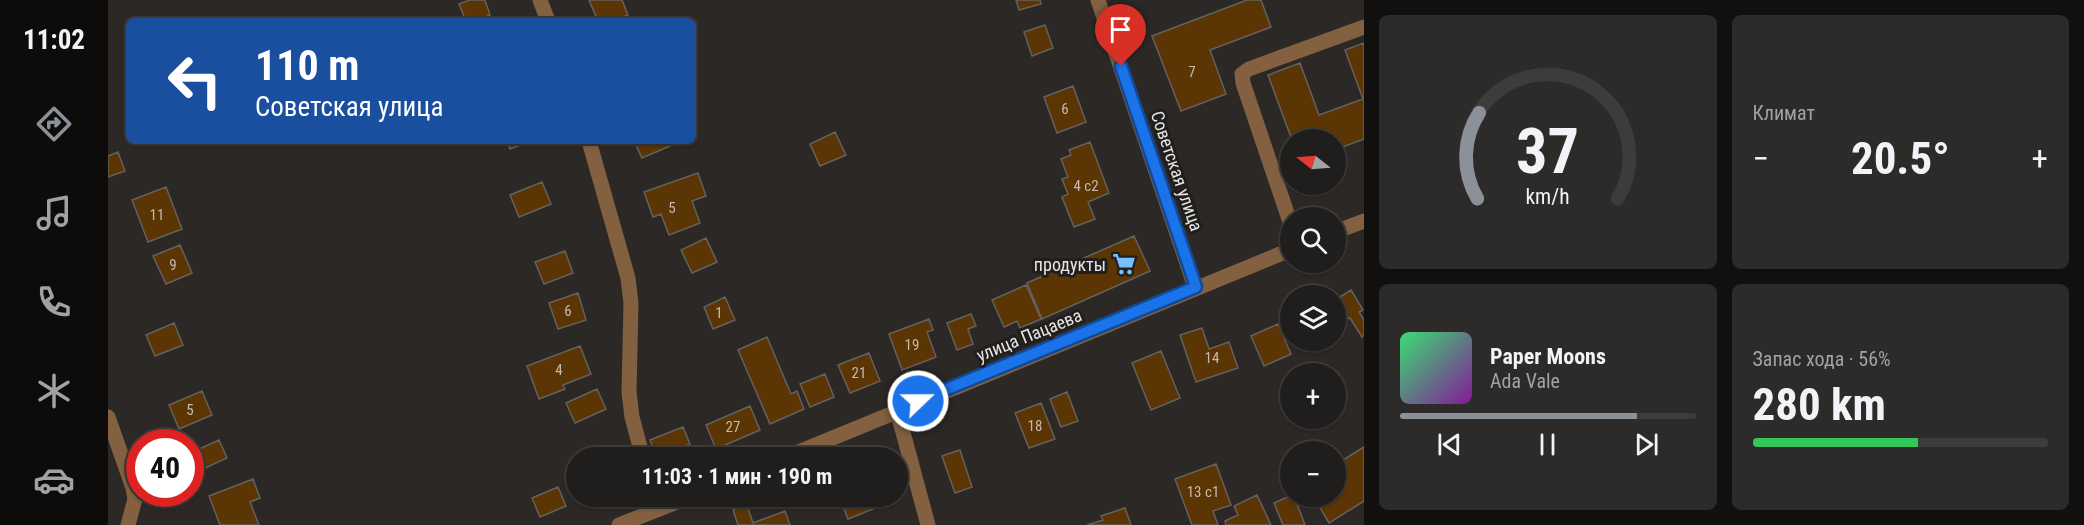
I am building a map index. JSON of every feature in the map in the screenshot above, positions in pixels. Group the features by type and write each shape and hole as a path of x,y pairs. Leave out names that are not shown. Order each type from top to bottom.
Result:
{"street":[{"path":"540,0 547,18"},
{"name":"Советская улица","path":"1098,0 1196,287"},
{"path":"1285,207 1243,83 1242,74 1249,69 1364,27"},
{"path":"590,144 628,278 631,303 629,392 632,417 640,447"},
{"path":"1346,228 1364,221"},
{"name":"улица Пацаева","path":"810,447 1280,254"},
{"path":"897,410 928,525"},
{"path":"108,417 133,488 135,499 128,525"},
{"path":"619,525 651,507"}],"building":[{"path":"470,0 485,0 490,15 482,18 465,18 459,4"},
{"path":"589,0 622,0 628,15 621,18 597,18"},
{"path":"1016,0 1040,0 1041,4 1019,10"},
{"path":"1247,0 1261,0 1271,27 1210,50 1226,94 1181,111 1152,36"},
{"path":"1045,25 1053,48 1032,56 1024,32"},
{"path":"1364,43 1364,139 1346,146 1346,129 1288,129 1268,75 1300,63 1319,115 1363,99 1345,50"},
{"path":"1073,86 1086,122 1057,133 1044,97"},
{"path":"835,132 846,155 820,166 810,144"},
{"path":"1090,142 1109,193 1088,202 1095,219 1074,227 1062,197 1068,194 1062,179 1068,177 1061,159 1071,155 1069,150"},
{"path":"508,144 523,144 510,149"},
{"path":"635,144 669,144 670,146 642,158"},
{"path":"118,152 125,171 108,177 108,156"},
{"path":"698,173 706,196 692,201 700,223 669,235 661,214 653,217 644,192"},
{"path":"542,182 551,204 519,217 510,195"},
{"path":"166,187 182,229 148,242 132,200"},
{"path":"1134,236 1150,271 1042,319 1027,283"},
{"path":"706,238 717,262 692,273 681,250"},
{"path":"180,245 192,273 166,284 153,256"},
{"path":"565,251 573,273 544,284 535,262"},
{"path":"1026,285 1041,319 1020,328 1017,321 1004,327 992,300"},
{"path":"1351,290 1363,310 1359,312 1364,320 1362,337 1350,318 1346,317 1346,293"},
{"path":"578,293 586,320 558,329 549,303"},
{"path":"725,297 735,320 713,329 704,307"},
{"path":"971,314 976,326 968,329 973,344 957,350 947,323"},
{"path":"929,319 933,330 927,332 936,357 902,370 889,334"},
{"path":"174,323 183,345 155,356 146,335"},
{"path":"1278,324 1280,351 1290,351 1291,354 1264,366 1251,336"},
{"path":"1202,328 1209,349 1229,342 1238,368 1196,382 1180,335"},
{"path":"767,337 791,394 797,391 804,409 770,424 738,350"},
{"path":"580,346 591,374 563,385 565,389 539,399 527,366"},
{"path":"1161,351 1180,398 1151,410 1132,363"},
{"path":"869,353 880,381 850,393 838,365"},
{"path":"825,374 834,397 810,407 800,384"},
{"path":"597,389 606,409 575,423 566,403"},
{"path":"202,391 212,415 179,429 169,405"},
{"path":"1067,392 1078,421 1061,427 1050,399"},
{"path":"1041,403 1055,439 1029,448 1015,413"},
{"path":"750,406 760,430 721,447 715,447 706,425"},
{"path":"683,427 690,444 684,447 653,447 650,440"},
{"path":"219,440 227,458 204,469 204,447"},
{"path":"1364,447 1364,501 1329,523 1320,507 1346,507 1346,458"},
{"path":"960,450 972,487 955,493 942,456"},
{"path":"1216,464 1231,505 1213,511 1218,525 1192,525 1175,479"},
{"path":"253,479 260,498 250,502 259,525 220,525 209,496"},
{"path":"558,487 566,506 540,517 532,498"},
{"path":"1257,495 1271,525 1226,525 1225,521 1238,515 1234,506"},
{"path":"1280,500 1280,507 1298,507 1305,525 1283,525 1274,503"},
{"path":"748,507 753,523 785,511 790,525 738,525 733,510"},
{"path":"843,507 878,507 848,519"},
{"path":"1125,508 1131,525 1087,525 1103,520 1101,516"}],"place":[{"name":"продукты","path":"1124,264"}],"route":[{"path":"918,401 1196,287 1121,66"}]}
